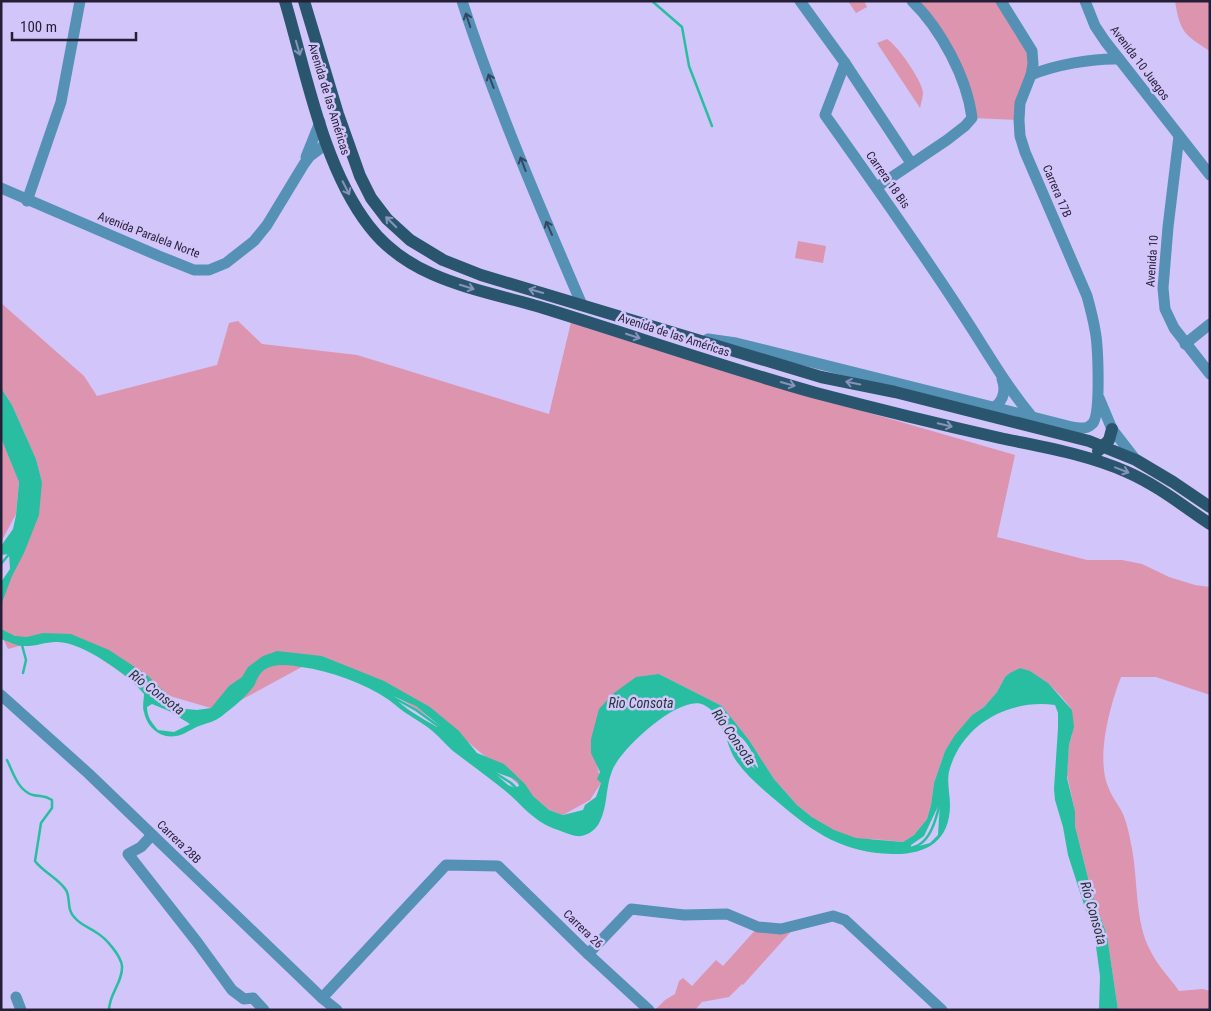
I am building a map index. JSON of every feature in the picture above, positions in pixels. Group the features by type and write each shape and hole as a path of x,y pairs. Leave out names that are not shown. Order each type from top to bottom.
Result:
{"main road":[{"name":"Avenida de las Américas","path":"285,1 326,144 344,185 370,228 395,252 434,276 815,392 1099,461 1130,473 1166,494 1210,524"},
{"name":"Avenida de las Américas","path":"304,1 338,114 360,176 371,198 387,219 410,240 443,260 481,275 821,377 895,392 1089,441 1136,460 1210,507"},
{"path":"553,311 578,313 582,310 582,305"},
{"path":"877,408 879,400 886,398 946,411 980,414"},
{"path":"1041,447 1054,446 1096,452 1109,440 1112,429"}],"street":[{"path":"27,201 61,102 80,1"},
{"path":"462,1 474,39 539,206 582,305"},
{"path":"800,1 845,63 911,163"},
{"path":"876,187 947,140 972,118 960,73 927,17 912,1"},
{"path":"1001,1 1032,51 1052,68"},
{"name":"Avenida 10 Juegos","path":"1085,1 1095,26 1105,41 1210,174"},
{"path":"1093,61 1102,51 1105,41"},
{"name":"Carrera 17B","path":"1032,51 1033,64 1031,75 1020,103 1020,136 1025,152 1087,296 1096,332 1098,397 1095,419 1092,424 1084,429 1032,418"},
{"path":"1031,75 1052,68 1119,59"},
{"name":"Carrera 18 Bis","path":"845,63 825,115 963,315 999,373 1032,418 1045,430"},
{"name":"Avenida Paralela Norte","path":"304,164 320,122"},
{"name":"Avenida 10","path":"1180,136 1167,236 1163,288 1165,310 1185,344 1206,362 1210,374"},
{"name":"Avenida Paralela Norte","path":"1,188 27,201 176,263 194,270 209,270 226,263 254,241 267,225 304,164 310,156 326,144"},
{"path":"1185,344 1210,324"},
{"name":"Carrera 18 Bis","path":"680,334 736,343 1032,418"},
{"name":"Carrera 18 Bis","path":"994,408 1001,403 1004,393 1003,382 999,373"},
{"name":"Carrera 17B","path":"1098,397 1112,429 1136,460"},
{"path":"980,414 994,408"},
{"name":"Carrera 28B","path":"1,695 89,774 322,998 337,1010"},
{"path":"152,835 141,847 128,854 232,990 244,999 253,998 264,1010"},
{"name":"Carrera 26","path":"322,998 446,865 498,866 588,954 649,1010"},
{"path":"588,954 631,909 684,915 727,914 758,927 780,929 834,916 845,920 942,1010"},
{"path":"16,997 21,1010"}],"shaded area":[{"path":"848,1 864,1 867,7 856,13"},
{"path":"912,1 1001,1 1032,51 1019,120 972,118 960,73"},
{"path":"1175,1 1210,1 1210,51 1194,41 1185,32 1179,20"},
{"path":"887,39 902,55 918,79 923,92 920,108 877,43"},
{"path":"798,241 826,246 823,263 795,258"},
{"path":"1,303 84,376 97,396 217,365 229,323 238,321 262,344 357,355 549,414 572,318 825,400 1015,455 997,537 1087,560 1122,560 1142,564 1169,577 1195,585 1210,587 1210,695 1156,677 1121,677 1109,717 1103,763 1109,789 1122,812 1128,830 1134,861 1139,914 1145,939 1156,961 1179,991 1203,989 1210,991 1210,1010 1118,1010 1107,935 1092,894 1075,826 1075,811 1067,775 1069,745 1072,735 1072,710 1043,680 1020,668 1005,677 997,692 984,707 972,715 945,751 934,783 927,819 914,835 903,842 873,839 849,840 812,817 797,805 774,779 749,740 722,706 659,674 591,739 601,783 590,800 563,815 549,810 468,742 355,670 322,656 221,711 146,689 64,634 8,649 1,634 1,595 42,482 36,459 12,405 1,388"},
{"path":"1,438 19,481 16,514 1,542"},
{"path":"796,926 743,985 729,997 702,1002 695,1010 655,1010 665,1000 675,994 679,981 683,978 692,986 716,960 723,966 758,927"}],"water":[{"path":"1,388 12,405 36,459 42,482 39,515 1,605 1,582 10,569 9,554 1,555 1,546 13,529 19,482 1,438"},
{"name":"Rio Consota","path":"1,629 15,636 27,637 43,633 71,634 109,650 147,675 176,703 186,709 197,710 211,708 229,686 242,677 248,667 263,656 277,651 322,656 384,681 430,707 459,731 477,753 504,764 525,784 533,796 549,810 563,815 583,810 585,805 596,797 601,783 597,779 600,772 591,753 591,739 599,709 614,693 636,677 659,674 722,706 749,740 774,779 797,805 812,817 834,830 856,838 903,842 914,835 927,819 934,783 945,751 955,735 972,715 984,707 997,692 1005,677 1020,668 1030,671 1048,683 1072,710 1074,727 1069,745 1067,778 1075,811 1075,826 1092,894 1107,935 1118,1010 1099,1010 1100,976 1095,939 1068,855 1063,827 1055,800 1058,713 1055,705 1038,704 1006,710 991,717 966,738 950,768 948,782 950,805 946,828 933,844 915,852 892,854 859,850 817,832 792,814 744,771 735,759 720,722 715,715 704,705 694,703 681,707 652,725 617,761 612,771 603,812 598,825 588,834 576,836 541,822 503,789 453,751 428,727 369,688 347,679 312,669 287,665 273,666 264,670 247,694 219,718 176,736 165,736 155,731 148,722 143,710 144,694 137,686 117,669 92,653 68,643 54,642 23,646 1,639","holes":["393,696 416,706 440,726 437,727","152,704 169,711 190,724 174,732 158,730 149,717 147,707","731,732 748,745 758,766 757,770 744,758","492,771 518,782 519,786 515,788 508,785","940,802 938,835 930,843 911,848 911,845 924,836"]}],"waterway":[{"path":"652,1 682,27 689,66 712,126"},
{"name":"Río Consota","path":"1,564 10,553"},
{"path":"22,645 26,660 23,673"},
{"name":"Río Consota","path":"389,695 416,710 441,728"},
{"name":"Río Consota","path":"730,730 758,771"},
{"path":"7,760 23,790 52,800 52,808 41,823 35,861 66,890 72,915 80,923 101,935 116,952 121,962 122,972 111,999 109,1010"},
{"name":"Río Consota","path":"489,769 517,789"},
{"name":"Río Consota","path":"908,848 922,842 932,829 941,798"}]}
